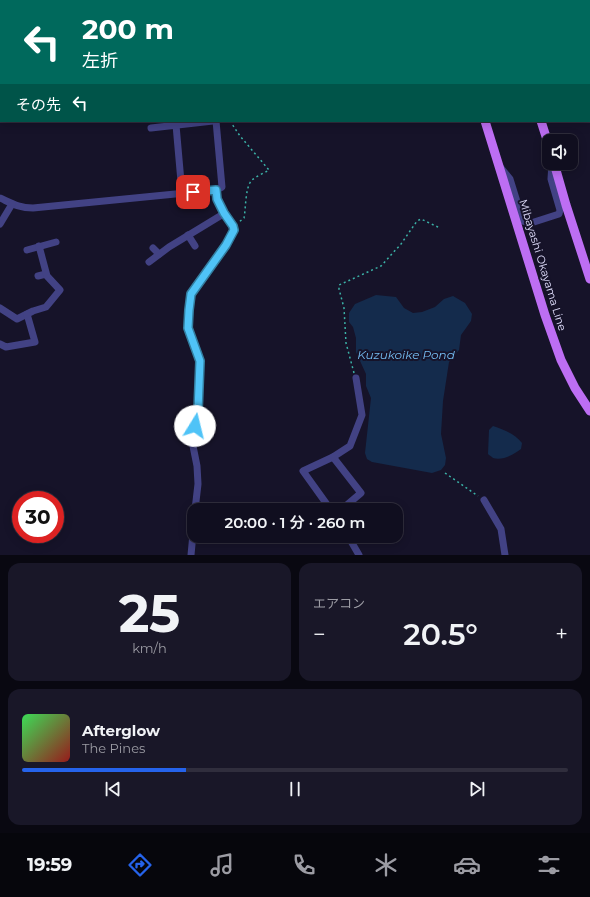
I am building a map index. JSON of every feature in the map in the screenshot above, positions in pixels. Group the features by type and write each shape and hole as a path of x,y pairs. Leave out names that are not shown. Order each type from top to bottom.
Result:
{"main road":[{"name":"Mibayashi Okayama Line","path":"485,122 545,316 561,360 575,388 590,410"},
{"path":"541,122 545,134"},
{"path":"555,170 590,279"}],"street":[{"path":"151,128 204,122"},
{"path":"0,198 23,208 33,208 216,190 222,186 214,122"},
{"path":"176,125 182,193"},
{"path":"500,167 510,179 523,220 531,223 559,214 560,210 551,179 552,170"},
{"path":"196,503 198,466 192,441 198,411 200,361 188,328 191,294 226,245 234,230 217,199 216,190"},
{"path":"0,224 12,204"},
{"path":"149,262 158,254 224,213"},
{"path":"188,235 195,246"},
{"path":"27,250 56,242"},
{"path":"0,308 16,319 46,307 60,290 46,274 39,246"},
{"path":"154,248 158,254"},
{"path":"38,276 46,274"},
{"path":"0,344 6,348 35,342 27,314"},
{"path":"326,503 303,471 333,457 350,446 362,415 356,378"},
{"path":"333,457 361,493 349,503"},
{"path":"484,500 501,529 505,555"},
{"path":"191,555 192,543"},
{"path":"352,543 359,555"}],"path":[{"path":"231,122 240,136 269,170 252,181 247,192 244,218 233,226"},
{"path":"356,378 346,343 344,308 338,289 339,285 381,266 417,221 421,219 440,228"},
{"path":"445,473 484,500"}],"water":[{"name":"Kuzukoike Pond","path":"376,295 396,297 404,308 413,313 422,312 435,307 444,299 453,296 465,303 472,314 471,321 461,335 459,350 449,362 443,401 441,434 446,458 445,465 441,470 432,473 372,462 367,459 365,453 371,398 366,386 366,374 356,352 356,338 353,327 349,322 349,313 355,304"},
{"path":"493,426 509,432 516,437 522,443 521,449 512,455 501,459 493,458 488,454 489,430"}],"route":[{"path":"193,192 216,190 217,199 234,230 226,245 191,294 188,328 200,361 198,411 195,426"}]}
